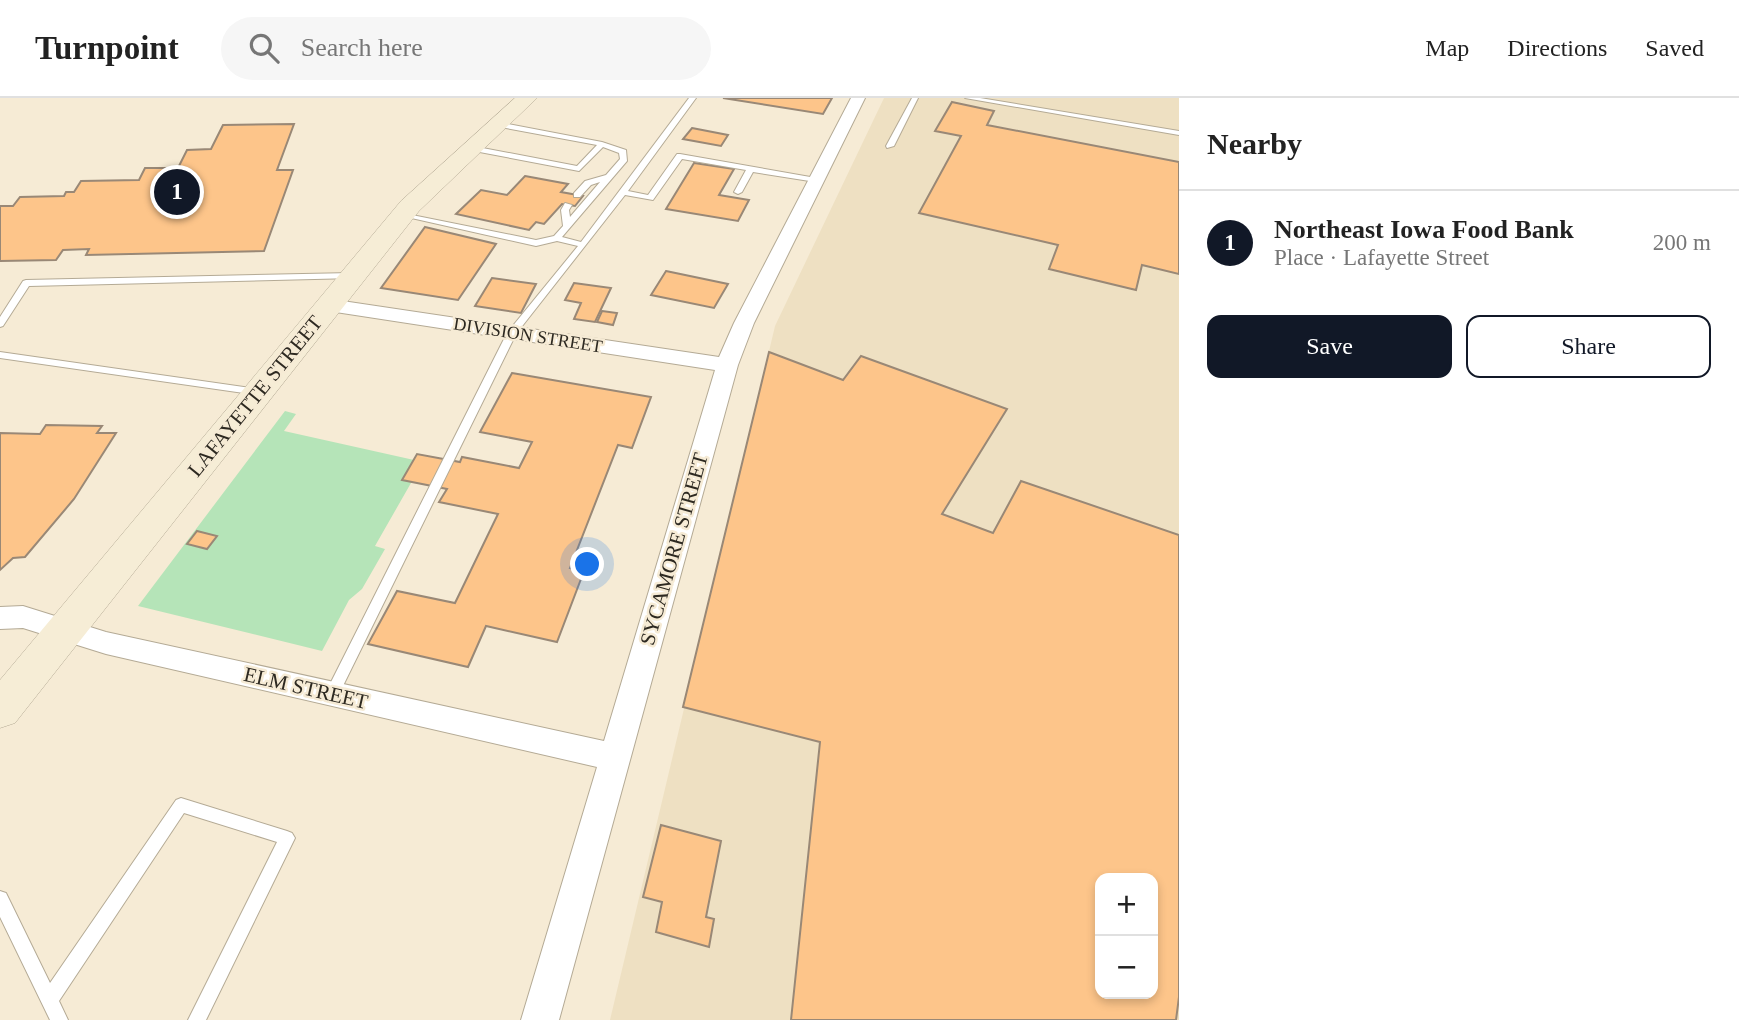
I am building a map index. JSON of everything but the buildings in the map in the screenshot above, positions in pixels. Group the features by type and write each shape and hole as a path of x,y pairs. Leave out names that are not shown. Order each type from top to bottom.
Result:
{"street":[{"name":"LAFAYETTE STREET","path":"0,710 402,215 527,98"},
{"name":"SYCAMORE STREET","path":"540,1020 727,365 744,323 858,98"},
{"name":"DIVISION STREET","path":"329,305 727,365"},
{"name":"ELM STREET","path":"0,618 23,617 106,643 614,758"}],"lane":[{"path":"332,694 512,333 583,246 693,98"},
{"path":"890,146 915,98"},
{"path":"968,98 1179,133"},
{"path":"498,124 602,144 623,152 624,159 557,238"},
{"path":"472,148 579,169 602,144"},
{"path":"623,192 650,198 680,156 817,180"},
{"path":"738,192 751,169"},
{"path":"577,195 588,183 609,177"},
{"path":"566,228 565,209 568,205"},
{"path":"402,215 536,243 557,238 583,246"},
{"path":"0,324 26,283 353,276"},
{"path":"0,355 258,392"},
{"path":"49,1000 181,805 287,838 197,1020"},
{"path":"0,899 59,1020"}],"shaded area":[{"path":"884,98 1179,98 1179,1020 610,1020 775,326"}],"green space":[{"path":"285,411 296,414 284,431 423,462 375,546 385,549 362,589 349,600 322,651 138,606"}],"place":[{"name":"Northeast Iowa Food Bank","path":"177,192"}]}
